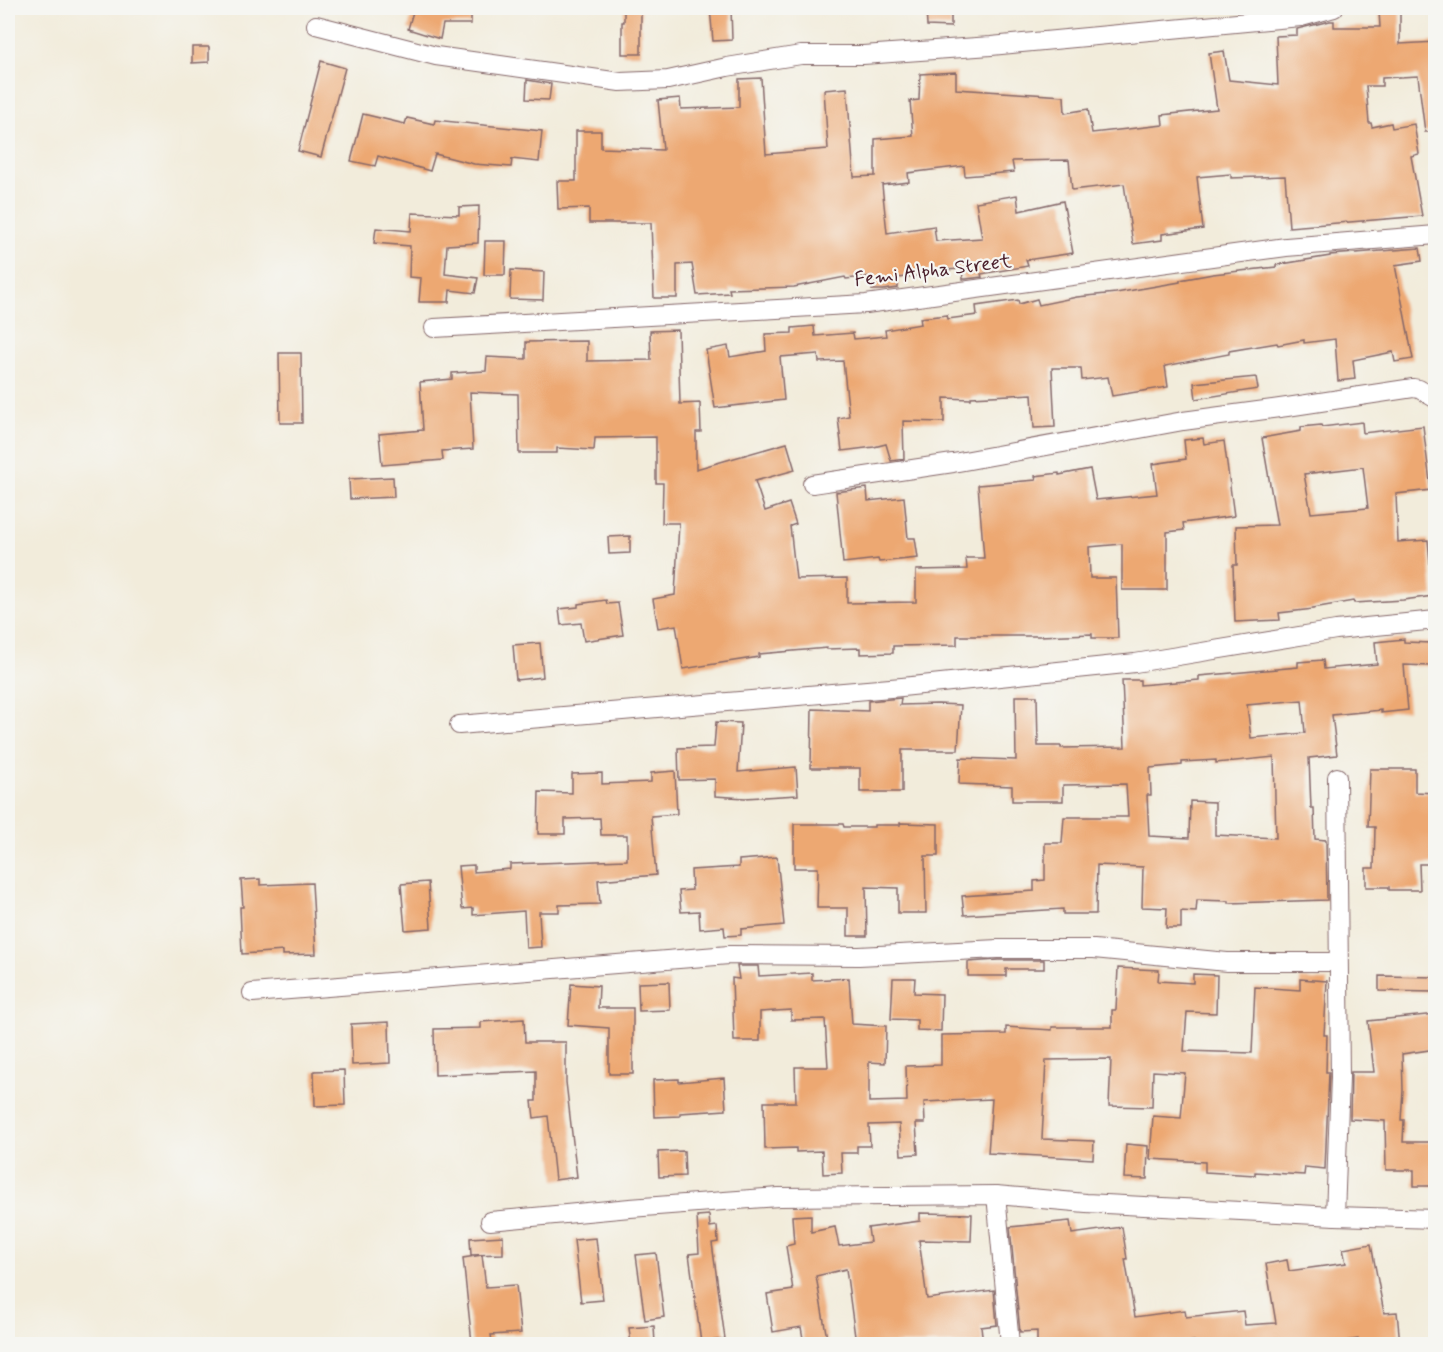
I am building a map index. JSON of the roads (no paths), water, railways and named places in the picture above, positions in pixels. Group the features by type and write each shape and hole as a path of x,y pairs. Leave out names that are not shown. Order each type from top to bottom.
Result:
{"street":[{"path":"316,25 436,56 620,82 668,80 727,67 801,55 863,55 991,46 1301,17 1334,8"},
{"name":"Femi Alpha Street","path":"434,328 866,304 1286,248 1436,235"},
{"path":"812,484 953,463 1183,421 1413,388 1419,388 1436,399"},
{"path":"459,725 902,687 1111,665 1336,630 1436,620"},
{"path":"1335,1216 1340,1077 1337,777"},
{"path":"252,993 729,955 859,956 998,950 1094,950 1227,963 1338,962"},
{"path":"996,1195 1010,1344"},
{"path":"490,1221 779,1197 996,1195 1086,1203 1436,1219"}]}
